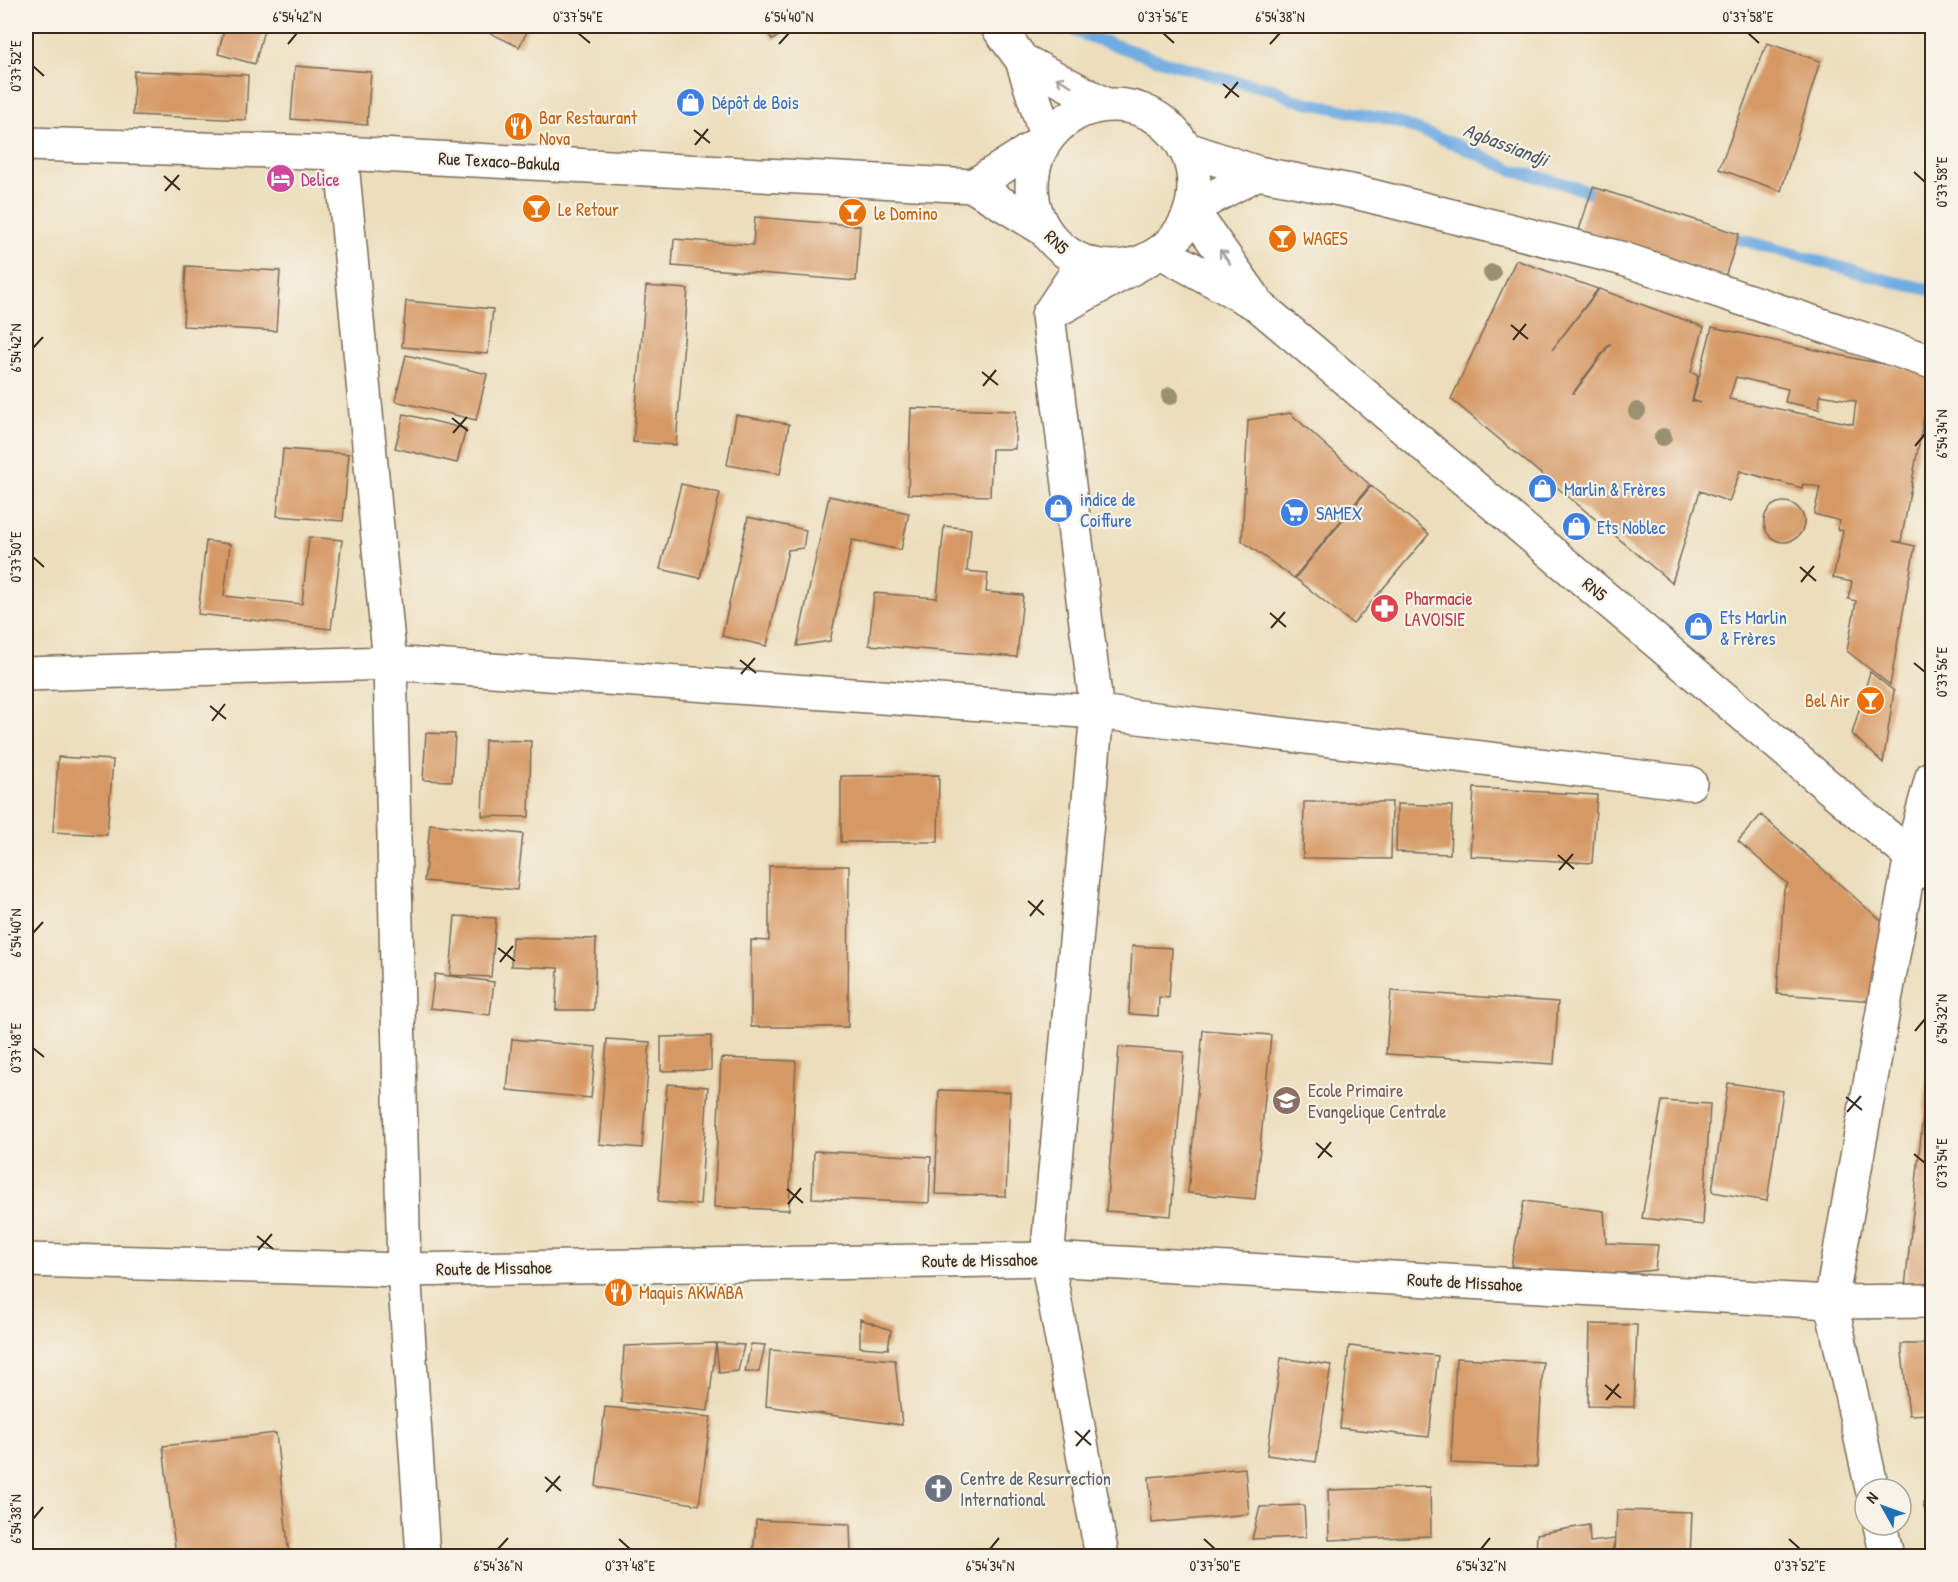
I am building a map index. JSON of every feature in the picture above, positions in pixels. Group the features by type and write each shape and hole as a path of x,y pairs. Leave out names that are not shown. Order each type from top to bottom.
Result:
{"street":[{"name":"RN5","path":"997,26 1022,60 1047,139"},
{"name":"RN5","path":"1022,60 1106,105"},
{"name":"RN5","path":"1106,105 1128,106 1149,112 1167,125 1181,141 1191,161 1194,182 1191,209 1180,233 1161,252 1138,264 1110,268 1083,263 1060,249 1042,228 1032,203 1031,176 1040,149 1056,127 1079,111 1106,105"},
{"path":"973,186 1047,139"},
{"name":"Rue Texaco-Bakula","path":"26,144 341,153 973,186 1042,228"},
{"path":"1184,148 1258,174 1355,192 1620,258 1932,362"},
{"path":"341,153 390,663 404,1270 423,1557"},
{"path":"1191,209 1258,174"},
{"name":"RN5","path":"1191,209 1258,305"},
{"name":"RN5","path":"1161,252 1258,305 1922,865"},
{"path":"1048,315 1161,252"},
{"path":"1083,263 1048,315 1097,712 1047,1259 1102,1557"},
{"path":"26,674 390,663 1097,712 1690,783"},
{"path":"1869,1477 1831,1302 1922,865 1932,777"},
{"name":"Route de Missahoe","path":"26,1260 404,1270 1047,1259 1831,1302 1932,1301"},
{"path":"1883,1537 1887,1557"}],"building":[{"path":"225,26 265,26 255,64 218,54"},
{"path":"476,26 530,26 519,47"},
{"path":"761,26 792,26 773,40"},
{"path":"1930,37 1932,37 1932,65 1930,65"},
{"path":"1767,43 1820,61 1781,191 1719,169"},
{"path":"295,66 371,72 367,125 291,119"},
{"path":"134,71 248,75 246,120 133,115"},
{"path":"1593,187 1739,234 1725,277 1579,230"},
{"path":"755,217 860,226 856,281 672,266 674,239 753,245"},
{"path":"1516,260 1598,289 1552,350 1599,289 1704,327 1691,372 1698,376 1692,401 1701,403 1693,400 1712,327 1862,360 1932,372 1901,542 1893,541 1915,546 1890,685 1847,651 1856,601 1848,599 1852,582 1833,578 1843,531 1837,529 1840,521 1814,514 1820,487 1803,484 1802,488 1740,471 1729,502 1700,491 1672,583 1451,399","holes":["1609,344 1610,344 1573,393","1736,377 1788,389 1785,402 1819,409 1820,395 1856,401 1853,424 1729,399"]},
{"path":"186,266 280,271 276,331 183,326"},
{"path":"646,286 688,289 676,445 633,442"},
{"path":"406,301 493,309 488,354 402,347"},
{"path":"406,355 487,374 476,420 395,401"},
{"path":"911,408 1016,411 1015,449 992,449 990,496 908,494"},
{"name":"SAMEX","path":"1290,413 1370,485 1294,578 1242,541 1248,420"},
{"path":"404,414 466,429 457,463 395,448"},
{"path":"736,415 789,424 780,474 727,465"},
{"path":"283,449 349,454 343,521 277,516"},
{"path":"681,484 720,493 700,578 660,569"},
{"path":"1371,486 1429,534 1353,624 1295,578"},
{"path":"829,496 909,513 901,550 852,540 830,641 797,646"},
{"path":"1784,502 1798,508 1804,522 1798,536 1784,542 1770,536 1764,522 1770,508"},
{"path":"748,517 806,530 803,548 788,550 767,646 722,636"},
{"path":"944,526 971,529 967,571 988,573 986,592 1023,595 1017,657 869,645 874,593 937,598"},
{"path":"309,537 342,540 331,629 198,614 206,541 230,544 224,596 302,604"},
{"path":"1870,672 1894,691 1883,763 1852,734"},
{"path":"426,733 455,734 452,781 423,780"},
{"path":"485,740 531,741 529,817 482,816"},
{"path":"58,757 113,760 107,835 53,832"},
{"path":"939,775 938,842 841,842 841,776"},
{"path":"1474,788 1597,795 1592,863 1470,856"},
{"path":"1304,802 1392,802 1391,859 1303,858"},
{"path":"1397,804 1452,806 1450,854 1396,852"},
{"path":"1761,815 1885,924 1876,1001 1777,994 1784,889 1788,884 1738,841"},
{"path":"430,824 523,834 517,890 424,881"},
{"path":"769,866 849,866 848,1027 751,1027 751,940 769,941"},
{"path":"455,916 496,918 491,977 450,975"},
{"path":"512,937 596,939 594,1010 556,1010 558,968 511,966"},
{"path":"1132,946 1172,948 1169,998 1159,997 1158,1016 1129,1014"},
{"path":"435,974 494,982 490,1015 430,1008"},
{"path":"1391,991 1558,1002 1554,1064 1386,1054"},
{"path":"1203,1030 1271,1035 1255,1199 1188,1193"},
{"path":"711,1036 711,1070 661,1071 661,1037"},
{"path":"512,1039 596,1047 591,1098 507,1090"},
{"path":"607,1039 650,1042 642,1148 599,1144"},
{"path":"1119,1047 1184,1052 1171,1216 1106,1211"},
{"path":"721,1058 796,1061 789,1210 714,1207"},
{"path":"1928,1069 1932,1070 1932,1295 1904,1297"},
{"path":"1728,1083 1783,1091 1767,1201 1712,1192"},
{"path":"667,1084 708,1087 700,1205 658,1202"},
{"path":"939,1090 1010,1092 1006,1196 935,1194"},
{"path":"1662,1101 1710,1104 1703,1225 1642,1218"},
{"path":"814,1151 931,1157 929,1203 812,1198"},
{"path":"1524,1201 1604,1211 1606,1243 1658,1245 1655,1270 1590,1276 1511,1266"},
{"path":"860,1319 891,1330 888,1349 860,1347"},
{"path":"1590,1324 1637,1325 1634,1407 1588,1406"},
{"path":"716,1343 744,1345 738,1371 719,1373"},
{"path":"716,1343 708,1411 621,1402 624,1346"},
{"path":"751,1344 765,1345 759,1372 745,1372"},
{"path":"1901,1344 1932,1344 1932,1435 1929,1436 1928,1414 1909,1415"},
{"path":"1349,1346 1438,1356 1429,1437 1340,1428"},
{"path":"770,1350 895,1360 902,1425 766,1406"},
{"path":"1281,1358 1331,1365 1316,1462 1267,1455"},
{"path":"1456,1358 1543,1362 1537,1467 1451,1463"},
{"path":"605,1407 711,1417 699,1505 596,1487"},
{"path":"276,1433 289,1556 176,1556 163,1446"},
{"path":"1245,1468 1249,1514 1152,1523 1149,1477"},
{"path":"1430,1487 1431,1536 1329,1540 1328,1490"},
{"path":"1932,1501 1932,1540 1923,1503"},
{"path":"1304,1505 1306,1537 1252,1539 1260,1507"},
{"path":"1617,1510 1692,1512 1690,1556 1615,1556"},
{"path":"756,1520 850,1524 851,1556 753,1556"},
{"path":"1589,1525 1590,1542 1615,1539 1611,1556 1536,1556 1537,1534"}],"waterway":[{"name":"Agbassiandji","path":"1072,26 1076,32 1159,60 1228,80 1273,89 1292,99 1397,122 1455,144 1512,170 1607,198"},
{"name":"Agbassiandji","path":"1724,235 1898,283 1932,290"}],"place":[{"name":"Dépôt de Bois","path":"691,102"},
{"name":"Bar Restaurant Nova","path":"518,127"},
{"name":"Delice","path":"280,179"},
{"name":"Le Retour","path":"537,209"},
{"name":"le Domino","path":"853,213"},
{"name":"WAGES","path":"1282,238"},
{"name":"Marlin & Frères","path":"1543,489"},
{"name":"indice de Coiffure","path":"1059,509"},
{"name":"SAMEX","path":"1295,513"},
{"name":"Ets Noblec","path":"1576,527"},
{"name":"Pharmacie LAVOISIE","path":"1384,608"},
{"name":"Ets Marlin & Frères","path":"1699,627"},
{"name":"Bel Air","path":"1871,700"},
{"name":"Ecole Primaire Evangelique Centrale","path":"1287,1100"},
{"name":"Maquis AKWABA","path":"618,1292"},
{"name":"Centre de Resurrection International","path":"939,1488"}]}
